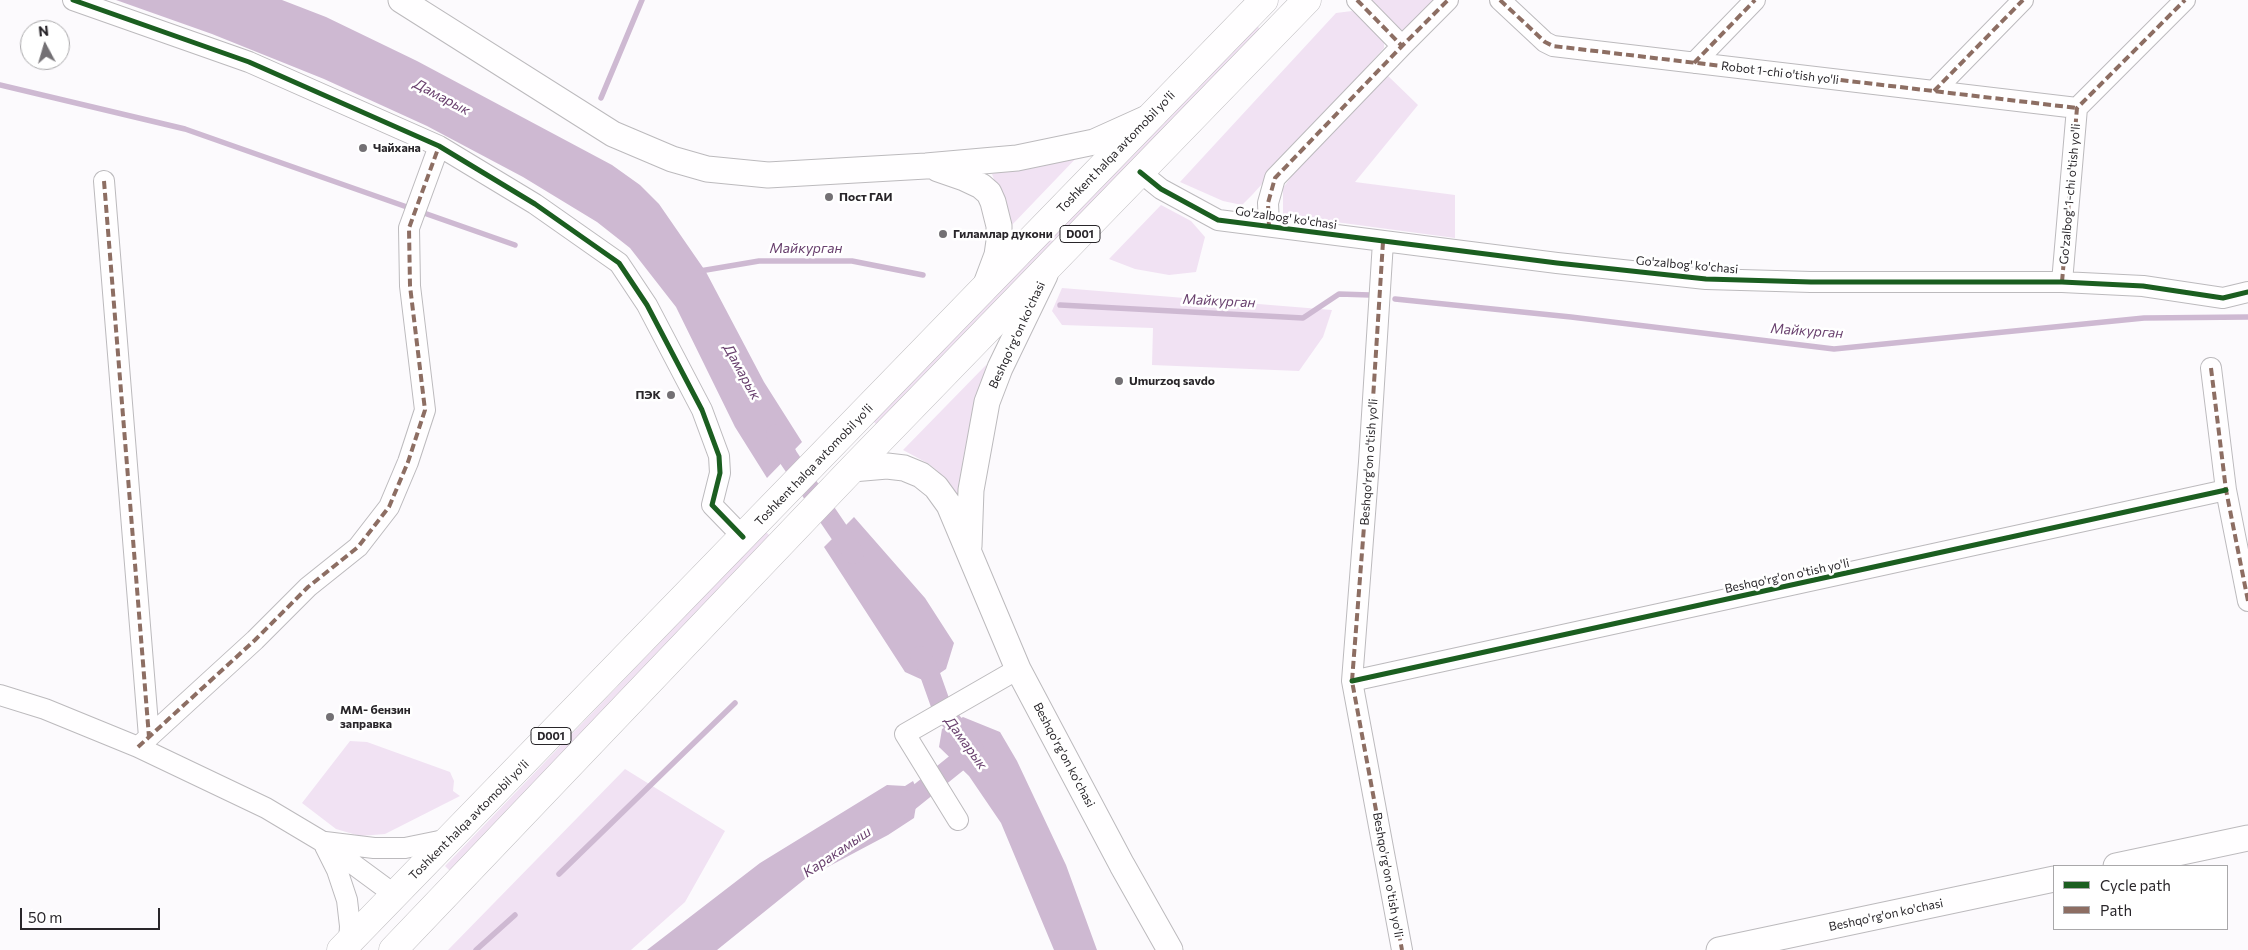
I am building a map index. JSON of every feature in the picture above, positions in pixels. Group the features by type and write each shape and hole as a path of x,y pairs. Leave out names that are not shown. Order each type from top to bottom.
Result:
{"highway":[{"name":"Toshkent halqa avtomobil yo'li","path":"345,946 1264,0"},
{"path":"1268,0 1288,20"},
{"name":"D001","path":"393,950 852,469 1307,0"},
{"path":"395,895 422,920"}],"main road":[{"path":"401,0 613,134 672,159 707,169 768,175 926,166 1017,158 1094,142 1152,116"},
{"path":"926,166 946,170 981,186 994,202 999,226 999,242 997,255 984,289"},
{"name":"Beshqo'rg'on ko'chasi","path":"969,554 971,490 987,402 1000,368 1049,266"},
{"name":"Beshqo'rg'on ko'chasi","path":"852,469 887,466 904,468 921,475 936,487 949,505 1018,669 1122,865 1170,950"},
{"path":"2121,865 2248,838"},
{"name":"Beshqo'rg'on ko'chasi","path":"1718,950 2053,879"}],"street":[{"path":"73,0 249,62 439,146 535,204 619,263 647,305 702,410 719,456 720,473 712,505 751,529"},
{"path":"1357,0 1402,46"},
{"path":"1269,226 1268,203 1275,178 1448,0"},
{"name":"Robot 1-chi o'tish yo'li","path":"1500,0 1545,42 1553,46 2077,108"},
{"path":"1694,63 1755,0"},
{"path":"1934,91 2023,0"},
{"name":"Go'zalbog' 1-chi o'tish yo'li","path":"2062,282 2077,108 2185,0"},
{"path":"144,742 255,640 308,587 358,547 389,507 408,462 425,410 410,286 409,228 439,146"},
{"name":"Go'zalbog' ko'chasi","path":"1140,172 1161,189 1218,220 1557,264 1706,279 1811,282 2062,282 2143,286 2223,298 2248,292"},
{"path":"104,181 144,742"},
{"name":"Beshqo'rg'on o'tish yo'li","path":"1383,242 1352,682 1402,950"},
{"path":"2211,368 2226,490 2248,601"},
{"name":"Beshqo'rg'on o'tish yo'li","path":"1352,682 2226,490"},
{"path":"958,820 905,734 1018,669"},
{"path":"0,695 45,708 144,742 266,808 323,842 395,895"},
{"path":"323,842 374,848 405,848 450,839"},
{"path":"323,842 337,870 347,900 350,926 345,946"}],"shaded area":[{"path":"1366,0 1433,0 1402,33"},
{"path":"1352,11 1366,20 1384,37 1384,48 1242,205 1223,201 1180,182 1336,13"},
{"path":"1255,24 1263,32 881,429 873,421"},
{"path":"1384,72 1418,105 1355,182 1455,195 1455,238 1283,215 1283,188 1306,156"},
{"path":"1081,153 1011,226 992,174"},
{"path":"1161,205 1191,221 1205,237 1196,272 1169,275 1135,269 1109,259"},
{"path":"1062,288 1332,310 1323,337 1299,371 1152,365 1153,328 1062,325 1052,311"},
{"path":"987,364 974,409 964,455 959,498 944,477 929,464 903,450"},
{"path":"766,532 774,540 453,874 445,866"},
{"path":"350,741 367,742 450,772 454,781 453,791 460,796 385,834 360,836 336,829 302,803"},
{"path":"625,769 725,831 685,902 631,950 448,950"}],"water":[{"path":"116,0 282,0 326,17 417,61 612,165 640,185 659,204 706,272 764,382 802,442 767,478 735,427 676,307 630,248 597,222 523,177 427,126 324,79 212,34"},
{"path":"854,517 925,598 954,643 946,669 927,682 905,672 824,547"},
{"path":"963,717 1000,732 1017,761 1066,865 1097,950 1054,950 1001,823 969,776 939,747 942,729"},
{"path":"913,781 923,802 916,806 914,818 888,835 805,879 717,950 647,950 760,863 887,785 905,786"}],"waterway":[{"path":"601,98 642,0"},
{"path":"0,85 185,129 515,245"},
{"name":"Майкурган","path":"700,271 759,261 852,261 923,275"},
{"name":"Майкурган","path":"1060,305 1303,318 1339,294 1370,295"},
{"name":"Майкурган","path":"1395,299 1571,317 1834,349 2144,318 2248,317"},
{"name":"Дамарык","path":"776,434 788,457 854,554"},
{"name":"Дамарык","path":"920,656 927,666 943,711 969,743"},
{"path":"559,874 735,703"},
{"name":"Каракамыш","path":"897,811 974,749"},
{"path":"476,950 515,915"}],"marked path":[{"path":"1357,0 1402,46"},
{"path":"1269,226 1268,203 1275,178 1448,0"},
{"path":"1500,0 1545,42 1553,46 2077,108"},
{"path":"1694,63 1755,0"},
{"path":"1934,91 2023,0"},
{"path":"2062,282 2077,108 2185,0"},
{"path":"138,747 255,640 308,587 358,547 389,507 408,462 425,410 410,286 409,228 439,146"},
{"path":"104,181 149,737"},
{"path":"1383,242 1369,462 1352,681 1402,950"},
{"path":"2211,368 2226,490 2248,601"}],"cycle path":[{"path":"73,0 249,62 439,146 535,204 619,263 647,305 702,410 719,456 720,473 712,505 743,537"},
{"path":"1140,172 1161,189 1218,220 1557,263 1706,279 1811,282 2062,282 2143,286 2223,298 2248,292"},
{"path":"1352,681 2226,490"}],"place":[{"name":"Чайхана","path":"363,148"},
{"name":"Пост ГАИ","path":"829,197"},
{"name":"Гиламлар дукони","path":"943,234"},
{"name":"Umurzoq savdo","path":"1119,381"},
{"name":"ПЭК","path":"671,395"},
{"name":"ММ- бензин заправка","path":"330,717"}]}
